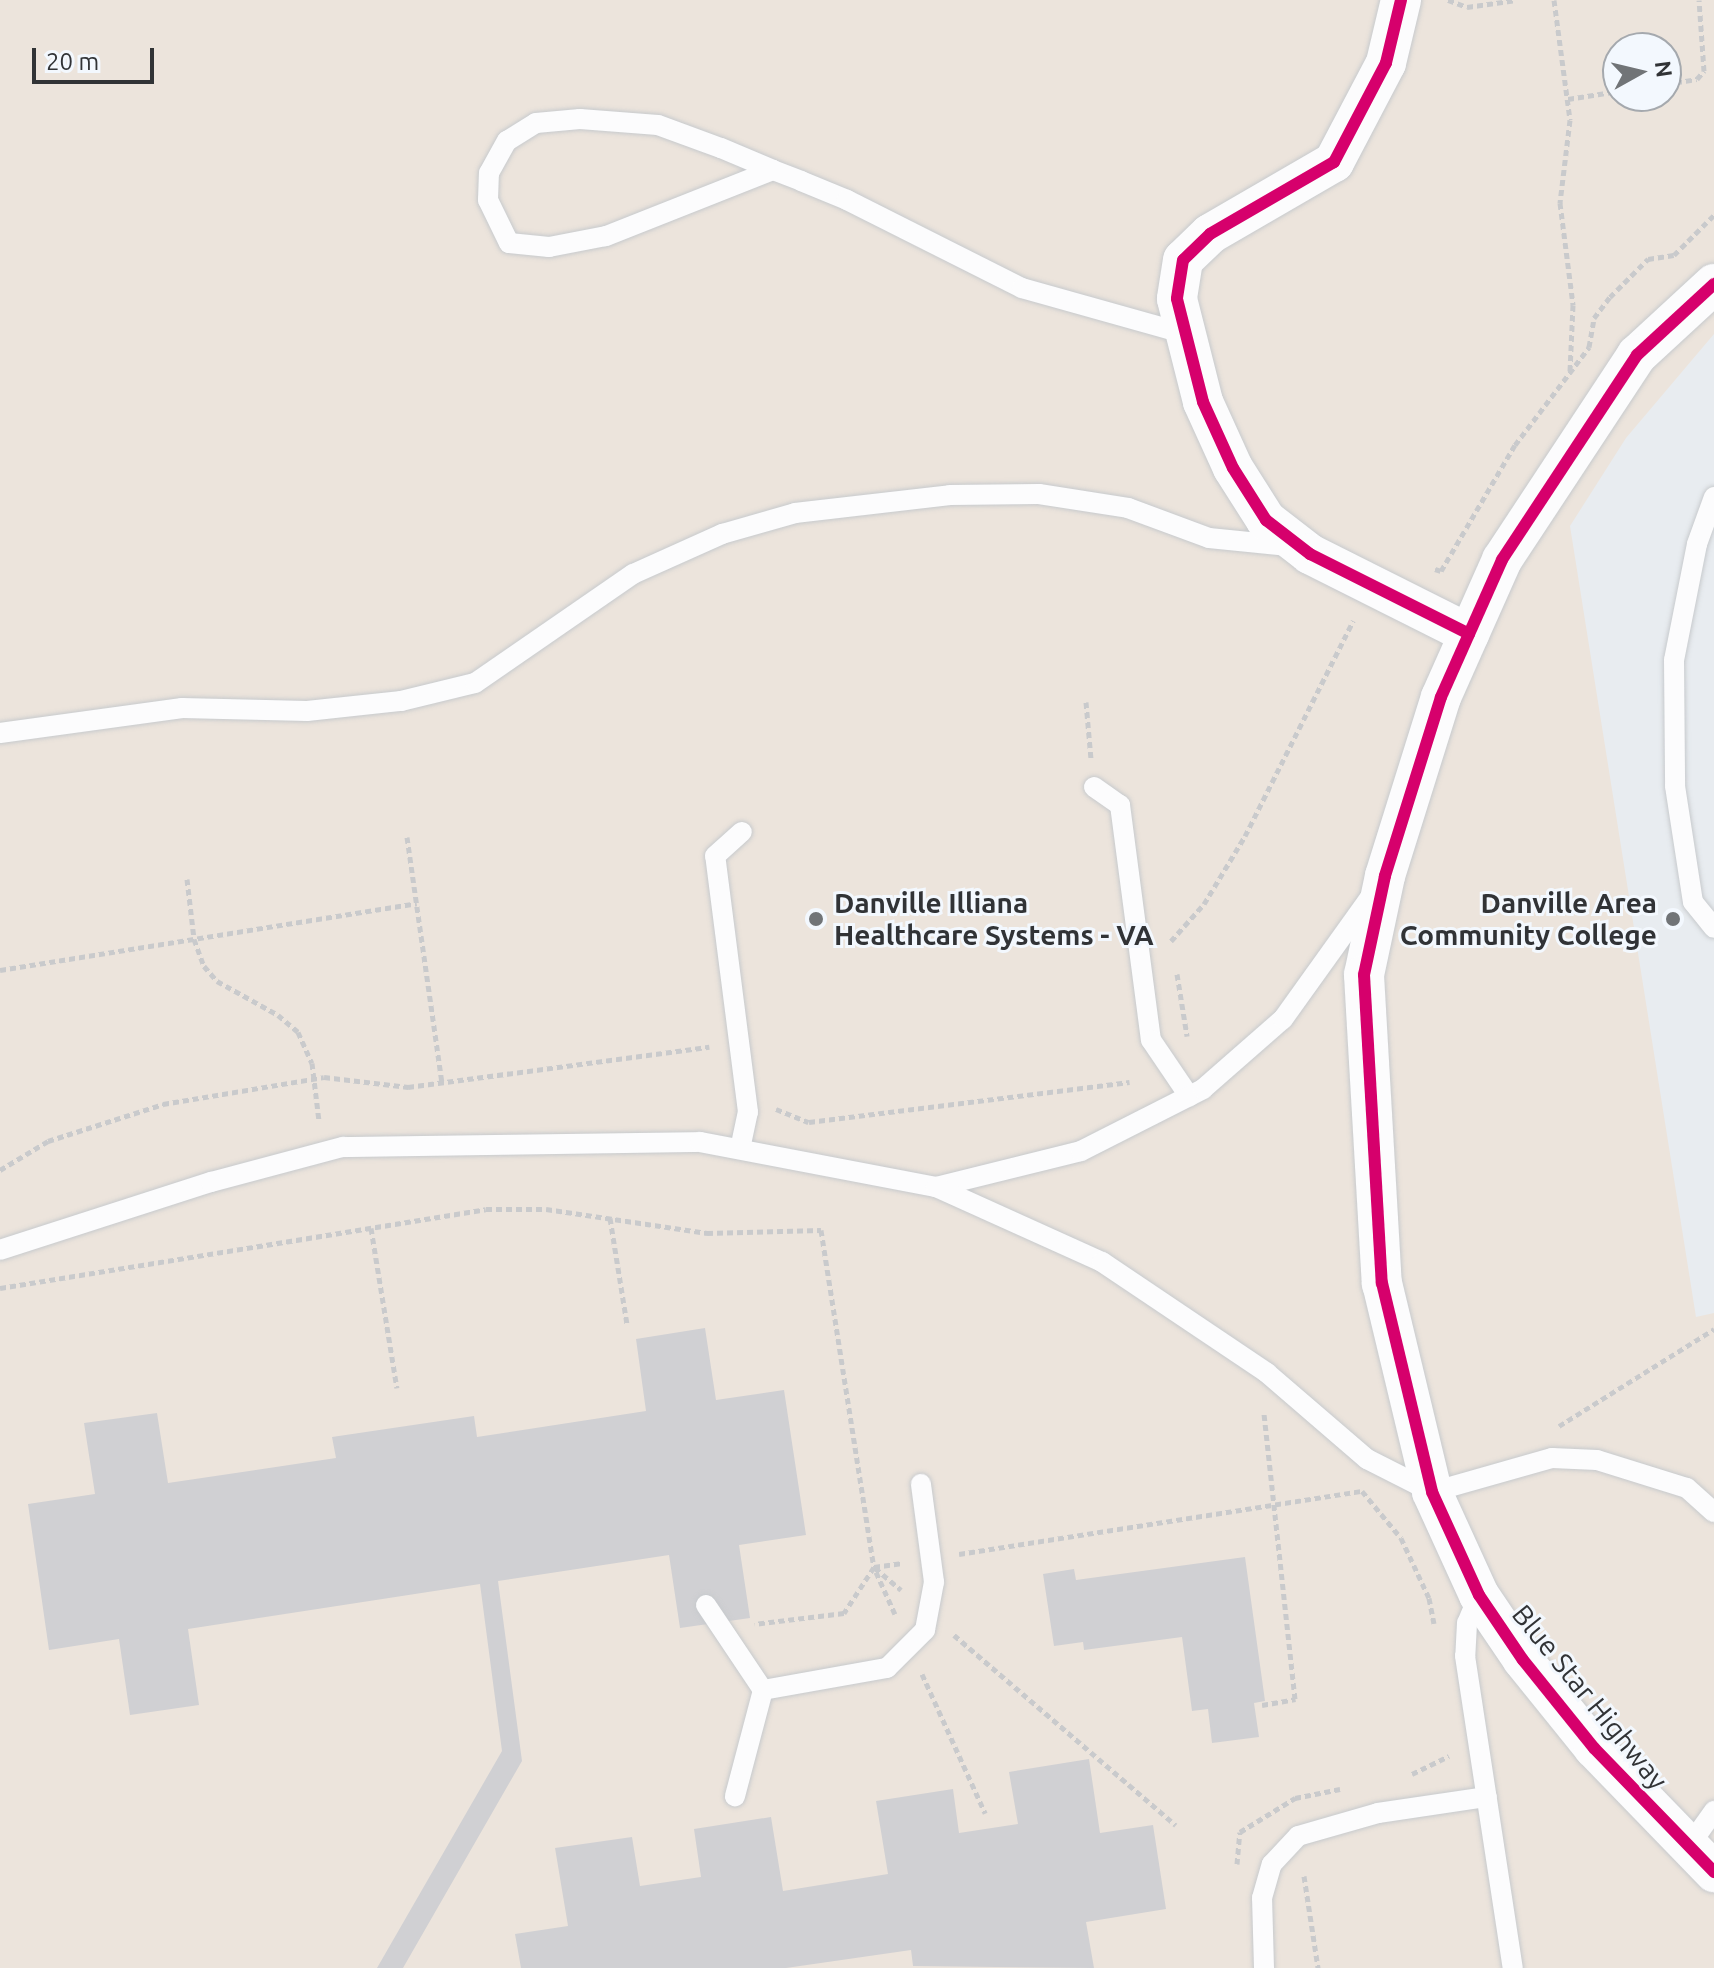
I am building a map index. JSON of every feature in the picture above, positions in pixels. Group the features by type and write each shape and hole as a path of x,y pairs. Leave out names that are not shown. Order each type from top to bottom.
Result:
{"street":[{"path":"1401,0 1386,63 1334,162 1210,234 1183,260 1177,299 1203,402 1233,468 1266,520 1300,547 1469,634"},
{"name":"Blue Star Highway","path":"1700,1860 1594,1748 1523,1660 1479,1595 1432,1492 1382,1283 1364,975 1385,876 1441,697 1502,560 1637,355 1714,284"}],"lane":[{"path":"773,170 606,236 549,247 509,243 488,200 489,173 507,141 536,123 580,119 658,125 773,170 847,200 1022,288 1186,334"},
{"path":"0,733 182,708 323,709 401,701 475,683 633,574 722,534 795,513 950,495 1039,494 1128,508 1209,538 1300,547"},
{"path":"1714,497 1697,544 1674,660 1675,786 1693,902 1714,928"},
{"path":"1094,787 1120,805 1151,1040 1189,1096"},
{"path":"740,1149 748,1112 715,856 742,832"},
{"path":"936,1187 1081,1151 1189,1096 1283,1019 1385,876"},
{"path":"0,1250 211,1182 343,1147 700,1142 936,1187 1102,1262 1267,1373 1367,1459 1432,1492 1552,1458 1597,1460 1646,1471 1687,1488 1714,1512"},
{"path":"763,1690 887,1668 925,1630 934,1582 921,1484"},
{"path":"1479,1595 1467,1623 1465,1656 1513,1968"},
{"path":"706,1605 763,1690 735,1796"},
{"path":"1264,1968 1262,1898 1272,1864 1298,1836 1378,1813 1487,1797"},
{"path":"1700,1860 1714,1811"}],"path":[{"path":"1448,0 1467,7 1517,0"},
{"path":"1554,0 1568,99 1560,203 1573,305 1570,373"},
{"path":"1682,81 1697,79 1704,71 1699,0"},
{"path":"1568,99 1602,94"},
{"path":"1427,566 1441,571 1515,445 1589,347 1594,318 1632,272 1648,259 1674,255 1714,215"},
{"path":"1173,953 1171,939 1204,904 1245,836 1355,617"},
{"path":"1086,702 1094,787"},
{"path":"407,837 442,1083"},
{"path":"187,879 194,939 204,966 217,981 278,1015 298,1032 314,1079 319,1121"},
{"path":"0,970 417,903"},
{"path":"1175,967 1188,1037"},
{"path":"0,1170 48,1141 163,1104 314,1079 408,1087 708,1044 710,1057"},
{"path":"774,1108 809,1122 1130,1082"},
{"path":"0,1288 486,1209 546,1209 707,1233 821,1230 874,1567 985,1813"},
{"path":"610,1218 627,1324"},
{"path":"371,1228 397,1388"},
{"path":"1523,1464 1544,1436 1714,1329"},
{"path":"1262,1705 1295,1699 1263,1405"},
{"path":"721,1629 844,1613 874,1567 1362,1491 1401,1538 1429,1598 1435,1628"},
{"path":"874,1567 1176,1825"},
{"path":"1404,1777 1448,1758 1450,1749"},
{"path":"1236,1876 1240,1832 1295,1798 1352,1786"},
{"path":"1298,1836 1318,1968"}],"shaded area":[{"name":"Danville Illiana Healthcare Systems - VA","path":"0,0 1714,0 1714,334 1626,438 1570,526 1696,1317 1714,1313 1714,1968 0,1968"}],"building":[{"path":"705,1328 716,1400 784,1390 806,1535 739,1545 750,1618 680,1628 669,1555 498,1581 522,1761 403,1968 377,1968 502,1751 480,1584 188,1629 199,1705 130,1715 119,1639 49,1650 28,1504 95,1494 84,1423 157,1413 168,1483 336,1458 332,1437 474,1416 477,1437 646,1411 636,1339"},
{"path":"1245,1557 1265,1701 1254,1703 1259,1737 1212,1743 1208,1709 1192,1711 1182,1637 1084,1650 1083,1642 1054,1646 1043,1574 1074,1569 1076,1580"},
{"path":"1089,1759 1100,1833 1153,1825 1166,1909 1086,1922 1094,1968 913,1966 911,1950 786,1968 521,1968 515,1934 568,1926 555,1848 632,1837 640,1886 701,1877 694,1829 771,1817 783,1891 888,1874 876,1801 953,1789 959,1833 1018,1824 1009,1772"}],"cycle path":[{"path":"1401,0 1386,63 1334,162 1210,234 1183,260 1177,299 1203,402 1233,468 1266,520 1310,554 1469,634"},
{"path":"1714,284 1637,355 1502,560 1441,697 1385,876 1364,975 1382,1283 1432,1492 1479,1595 1523,1660 1594,1748 1714,1872"}],"place":[{"name":"Danville Illiana Healthcare Systems - VA","path":"816,919"},
{"name":"Danville Area Community College","path":"1673,919"}]}
